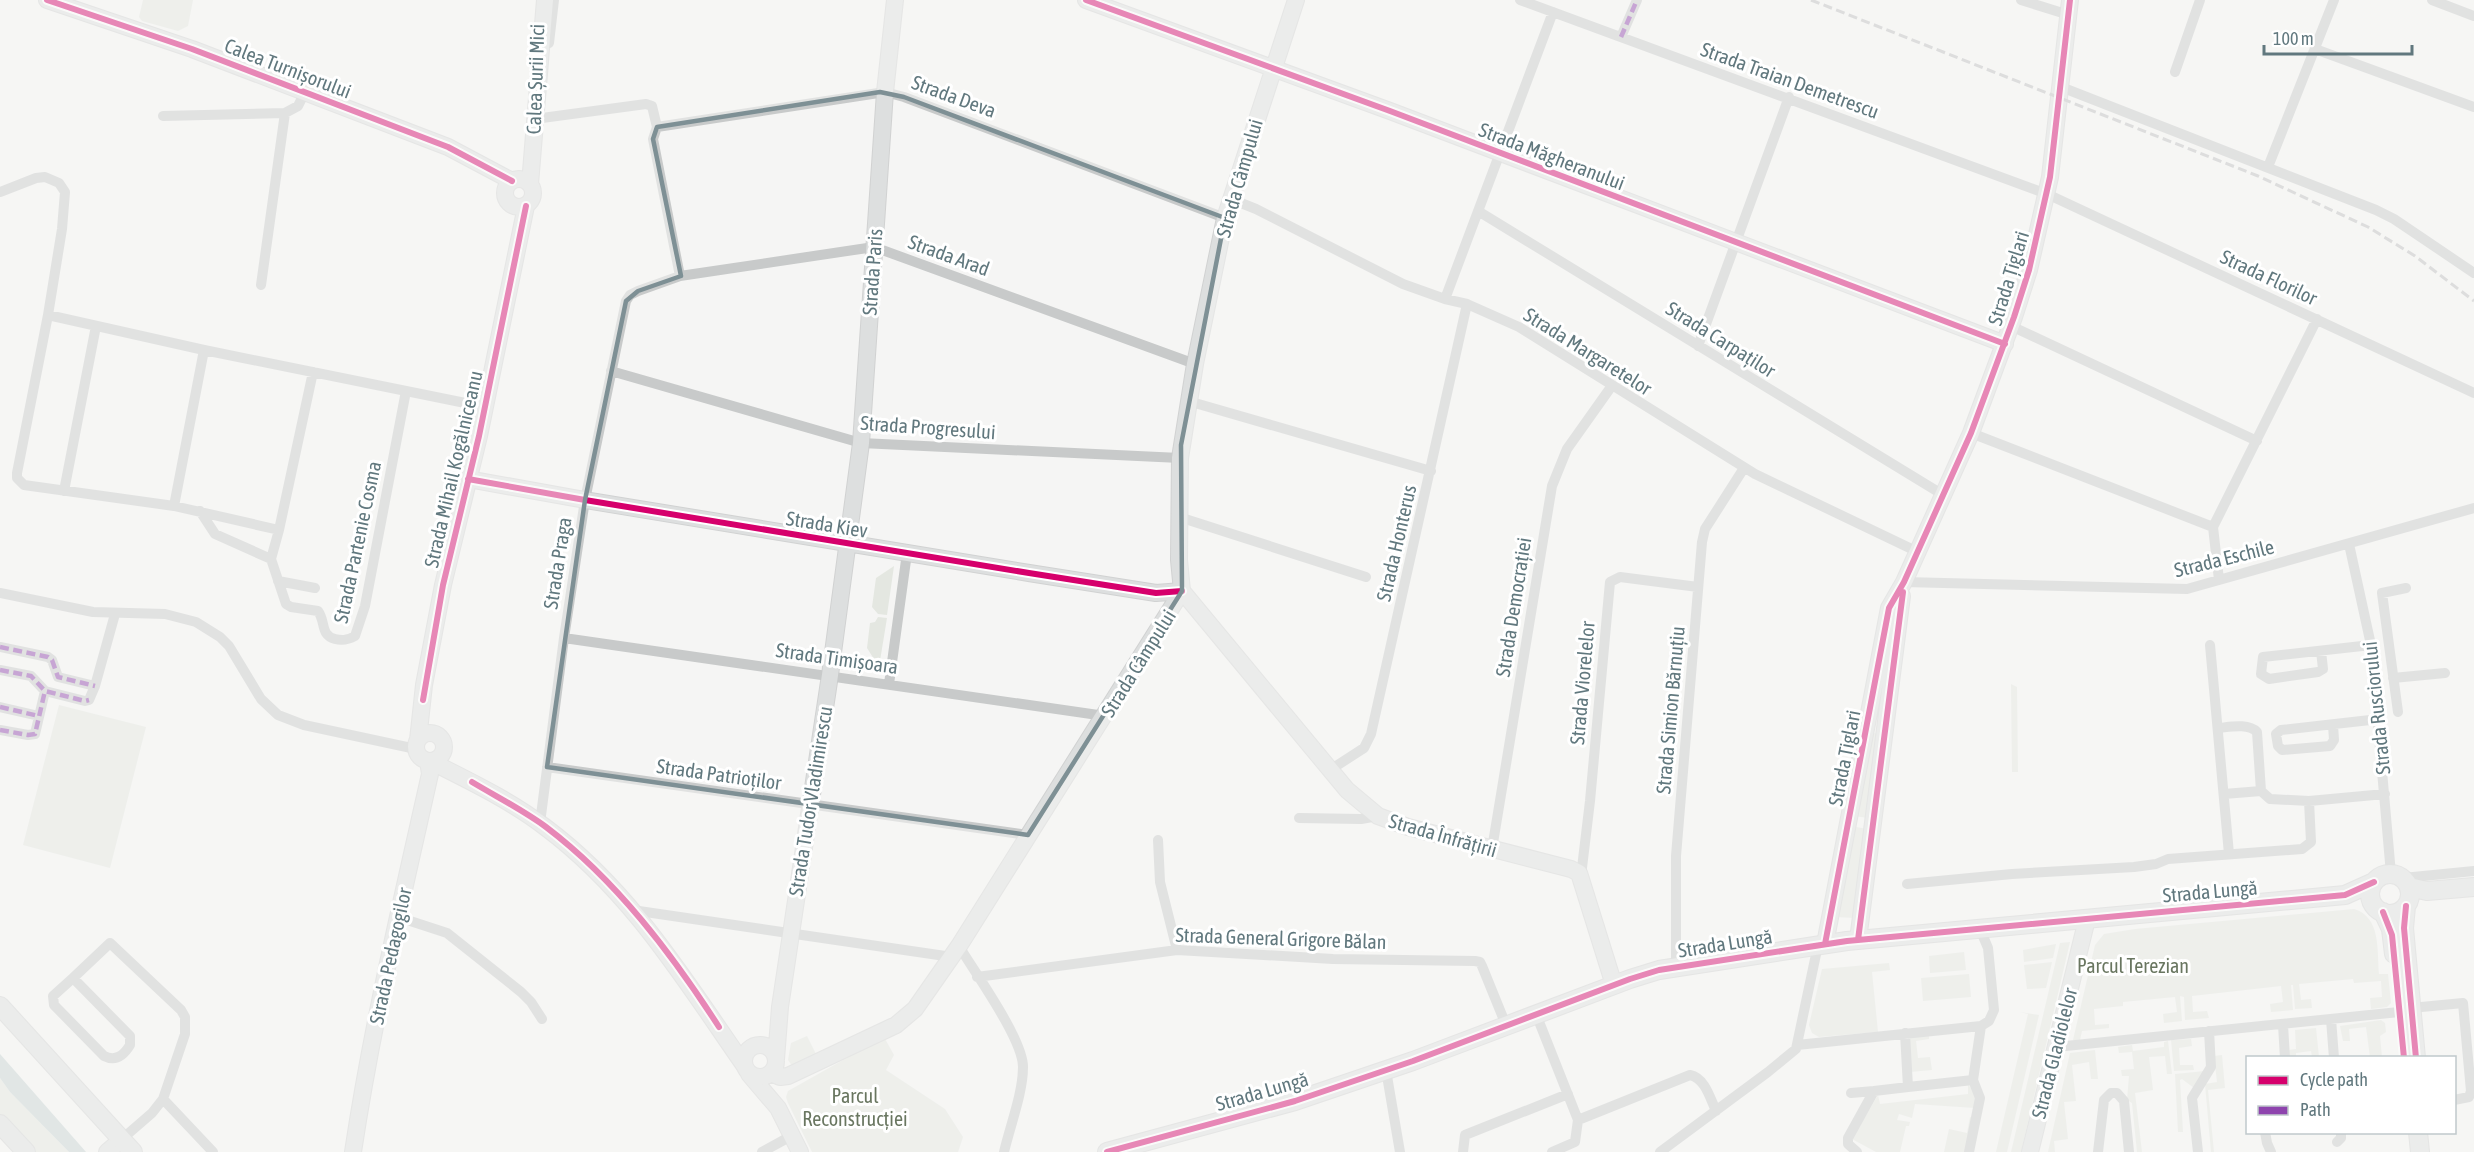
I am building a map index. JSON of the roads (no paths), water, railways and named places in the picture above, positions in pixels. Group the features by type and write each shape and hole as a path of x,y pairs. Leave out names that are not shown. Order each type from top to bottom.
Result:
{"main road":[{"path":"2407,890 2396,913 2379,909 2370,894 2374,882 2384,874 2407,890 2474,887"},
{"name":"Strada Lungă","path":"1107,1152 1295,1101 1386,1070 1614,985 1676,967 1858,940 2345,895 2374,882"},
{"name":"Strada Rusciorului","path":"2404,1056 2404,922 2407,890"},
{"name":"Strada Lungă","path":"2345,895 2364,900 2379,909"},
{"name":"Strada Rusciorului","path":"2379,909 2392,935 2416,1056"},
{"path":"0,1006 119,1147"},
{"path":"0,1124 26,1152"},
{"path":"2418,1134 2420,1152"}],"street":[{"name":"Calea Turnișorului","path":"47,0 192,50 461,152 518,191"},
{"name":"Calea Șurii Mici","path":"537,121 530,114 538,0"},
{"path":"545,0 537,121 646,104 654,110 657,128 653,139 681,276"},
{"name":"Calea Șurii Mici","path":"518,191 532,158 554,0"},
{"name":"Strada Paris","path":"849,544 861,442 885,92 895,0"},
{"name":"Strada Măgheranului","path":"1086,0 1265,65 2005,344"},
{"name":"Strada Câmpului","path":"773,1068 784,1078 903,1021 915,1009 955,952 1182,591 1179,517 1180,458 1195,364 1225,218 1265,65 1296,0"},
{"name":"Strada Traian Demetrescu","path":"1520,0 1789,97 2047,194"},
{"path":"1621,37 1637,0"},
{"path":"2021,0 2070,8"},
{"path":"2175,72 2200,0"},
{"path":"2268,167 2334,0"},
{"path":"2432,0 2474,16"},
{"name":"Strada Țiglari","path":"1822,945 1887,617 1945,496 1971,433 2005,344 2036,245 2047,194 2070,8"},
{"path":"1445,299 1553,12"},
{"path":"2315,49 2474,108"},
{"path":"2061,87 2268,167 2394,219 2474,273"},
{"name":"Calea Turnișorului","path":"285,113 298,105 305,92"},
{"name":"Strada Deva","path":"657,128 885,92 904,97 1225,218"},
{"path":"1698,346 1789,97"},
{"path":"163,116 285,113 261,285"},
{"path":"0,192 36,178 45,177 59,183 64,192 62,229 48,315 17,478 24,485 174,506 279,530"},
{"name":"Strada Mihail Kogălniceanu","path":"423,753 423,700 443,585 520,246 518,191"},
{"name":"Strada Florilor","path":"2047,194 2474,393"},
{"name":"Strada Margaretelor","path":"1231,200 1267,215 1403,284 1467,304 1519,327 1611,387 1744,468 1918,552"},
{"name":"Strada Carpaților","path":"1478,211 1945,496"},
{"name":"Strada Arad","path":"681,276 874,248 1195,364"},
{"name":"Strada Praga","path":"540,823 585,500 627,298 643,288 681,276"},
{"name":"Strada Honterus","path":"1330,770 1364,748 1370,739 1467,304"},
{"path":"48,315 204,350 485,407"},
{"path":"2218,580 2212,527 2317,320"},
{"path":"64,491 96,326"},
{"path":"2011,326 2257,441"},
{"path":"174,506 204,350"},
{"name":"Strada Progresului","path":"611,371 861,442 1180,458"},
{"path":"200,511 215,534 271,559 313,372"},
{"name":"Strada Democrației","path":"1492,849 1552,486 1567,449 1611,387"},
{"name":"Strada Partenie Cosma","path":"271,559 286,604 320,613 325,634 329,638 342,641 355,636 365,606 406,391"},
{"path":"1188,401 1431,471"},
{"path":"1971,433 2212,527"},
{"name":"Strada Simion Bărnuțiu","path":"1676,967 1676,856 1703,534 1744,468"},
{"name":"Strada Kiev","path":"468,479 849,544 1156,593 1182,591"},
{"name":"Strada Eschile","path":"1904,582 2177,591 2474,508"},
{"path":"1179,517 1366,577"},
{"name":"Strada Tudor Vladimirescu","path":"778,1108 773,1068 790,933 849,544"},
{"name":"Strada Rusciorului","path":"2349,544 2371,645 2385,794 2407,890"},
{"path":"888,684 907,553"},
{"name":"Strada Viorelelor","path":"1581,876 1610,582 1620,577 1698,586"},
{"path":"278,581 315,588"},
{"name":"Strada Țiglari","path":"1858,940 1904,582"},
{"name":"Strada Rusciorului","path":"2398,712 2382,593 2406,588"},
{"name":"Strada Înfrățirii","path":"1182,591 1330,770 1357,800 1378,816 1408,827 1571,869 1581,876"},
{"path":"0,593 68,608 115,614 180,616 208,628 220,637 235,654 261,699 278,715 290,721 423,753 436,760 442,754 441,739"},
{"path":"0,670 31,676 45,691 89,700 115,614"},
{"name":"Strada Timișoara","path":"564,638 1105,716"},
{"path":"2210,645 2229,854"},
{"path":"2321,651 2323,669 2319,672 2269,679 2261,674 2263,657 2371,645"},
{"path":"0,647 48,657 52,660 58,677 95,686"},
{"path":"2372,663 2391,660"},
{"name":"Strada Rusciorului","path":"2393,678 2445,672"},
{"path":"0,730 34,734 45,691"},
{"path":"423,700 429,721 472,782"},
{"path":"0,707 39,716"},
{"path":"2333,725 2334,740 2330,746 2282,750 2278,746 2276,734 2281,730 2379,719"},
{"path":"2218,728 2247,727 2257,732 2261,791 2270,799 2309,801 2385,794"},
{"path":"423,753 430,733 441,739"},
{"path":"423,753 540,823 586,861 632,910 674,963 747,1070 778,1108 800,1152"},
{"name":"Strada Pedagogilor","path":"353,1152 360,1105 398,917 430,774 423,753"},
{"name":"Strada Patrioților","path":"547,767 1028,835"},
{"path":"2224,794 2261,791"},
{"name":"Strada Lungă","path":"1907,884 2134,867 2156,864 2168,859 2302,849 2309,846 2312,835 2309,801"},
{"path":"1299,818 1361,819 1378,816"},
{"path":"1158,840 1160,882 1177,950"},
{"path":"2407,890 2424,874 2474,871"},
{"path":"1581,876 1614,985"},
{"path":"632,910 790,933 955,952 977,977 1013,1034 1022,1061 1022,1077 1004,1152"},
{"path":"398,917 440,930 456,938 521,992 542,1019"},
{"name":"Strada Gladiolelor","path":"2030,1152 2087,919"},
{"path":"1797,1045 1982,1026 1989,1021 1994,1010 1988,948 1980,929"},
{"path":"73,978 130,1036 130,1045 118,1057 109,1058 104,1056 54,1005 53,996 110,943 181,1010 185,1017 184,1034 163,1099 119,1147"},
{"path":"1660,1152 1788,1057 1797,1045 1822,945"},
{"name":"Strada General Grigore Bălan","path":"977,977 1177,950 1333,959 1474,961 1480,962 1482,966 1506,1026"},
{"path":"2056,1047 2283,1025 2463,1003 2470,1025 2471,1091 2469,1096 2456,1099"},
{"path":"719,1027 752,1047 767,1046 773,1052 773,1068 759,1078 747,1070 744,1056 752,1047 771,1033 780,1013"},
{"path":"1536,1014 1578,1120 1577,1147 1552,1152"},
{"path":"2331,1019 2334,1056"},
{"path":"2283,1025 2285,1056"},
{"path":"1969,1152 1980,1098 1972,1080 1982,1026"},
{"path":"2198,1152 2192,1098 2211,1067 2209,1031"},
{"path":"1905,1033 1908,1087"},
{"path":"1386,1070 1400,1152"},
{"path":"1578,1120 1690,1075 1699,1078 1702,1082 1716,1110"},
{"path":"1851,1092 1972,1080"},
{"path":"1857,1152 1848,1144 1848,1138 1874,1091"},
{"path":"2098,1152 2104,1100 2111,1094 2117,1093 2124,1101 2128,1152"},
{"path":"1463,1152 1465,1135 1568,1094"},
{"path":"163,1099 213,1152"},
{"path":"2265,1134 2271,1152"},
{"path":"762,1152 793,1135"}],"railway":[{"path":"1811,0 2258,176 2368,227 2415,256 2474,301"}],"park label":[{"name":"Parcul Terezian","path":"2133,965"},
{"name":"Parcul Reconstrucției","path":"855,1106"}]}
